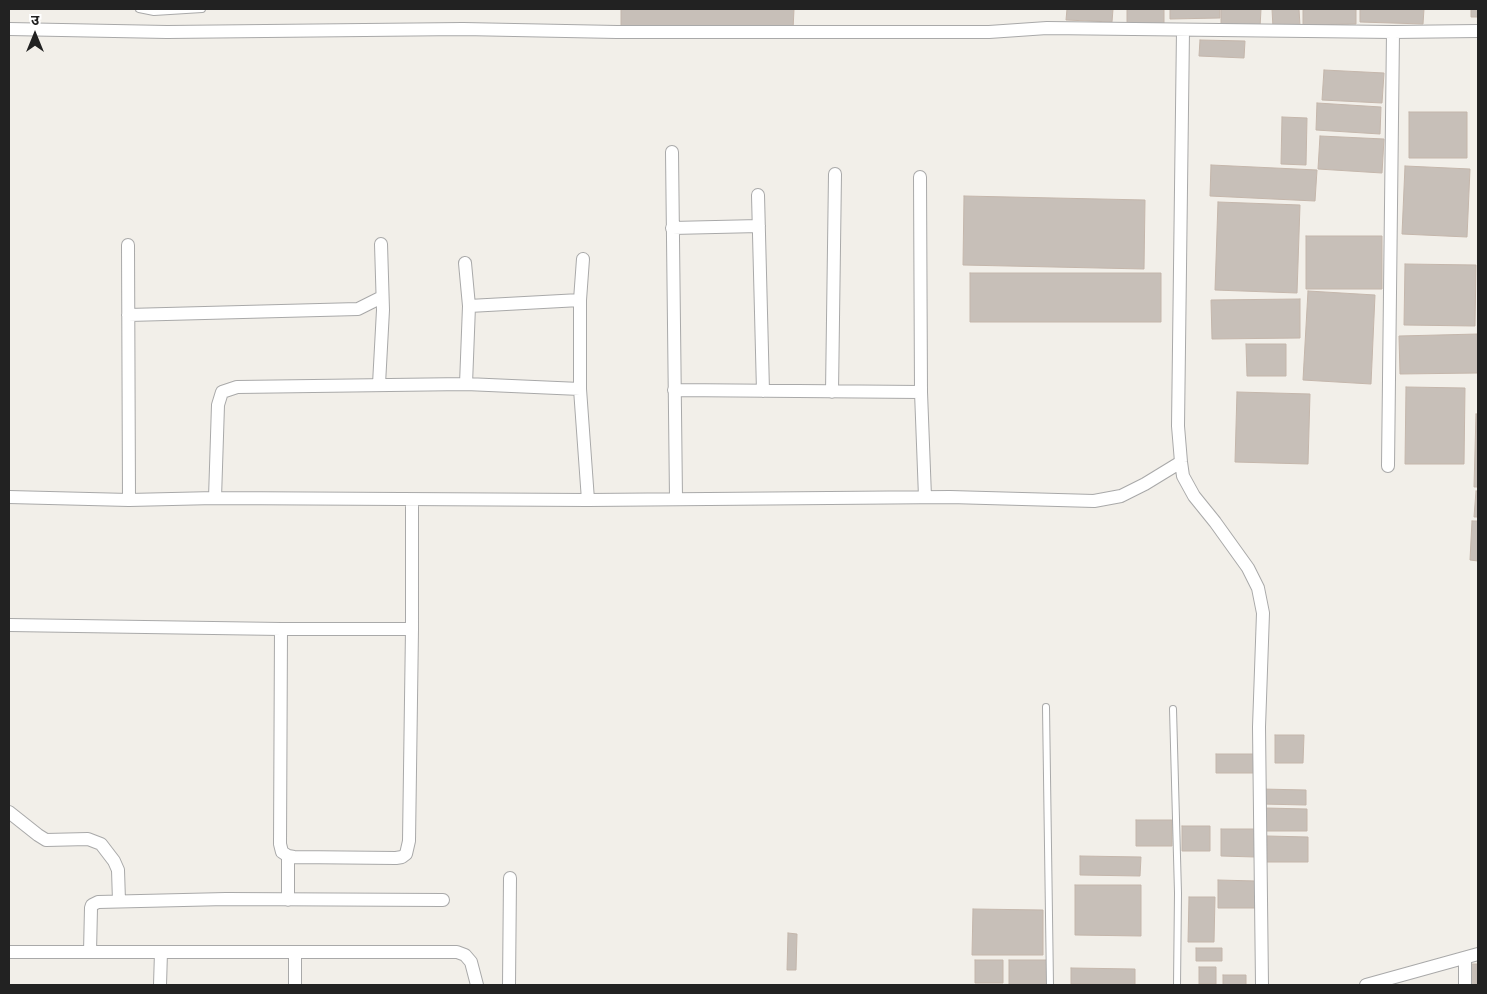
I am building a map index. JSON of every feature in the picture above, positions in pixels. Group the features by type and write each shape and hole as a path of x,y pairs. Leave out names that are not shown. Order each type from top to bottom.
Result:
{"street":[{"path":"9,29 168,32 463,29 617,32 990,32 1047,28 1393,32 1478,31"},
{"path":"1183,30 1178,416 1181,462 1183,476 1194,496 1248,568 1258,588 1263,612 1259,727 1262,985"},
{"path":"1388,466 1393,32"},
{"path":"672,152 676,498"},
{"path":"832,392 835,174"},
{"path":"920,177 921,392 925,497"},
{"path":"758,195 763,391"},
{"path":"672,228 759,226"},
{"path":"379,384 382,297 381,244"},
{"path":"128,245 129,500"},
{"path":"583,259 580,300 580,389 588,500"},
{"path":"465,263 469,306 466,384"},
{"path":"128,315 358,309 382,297"},
{"path":"469,306 580,300"},
{"path":"215,498 218,404 222,392 237,387 466,384 580,389"},
{"path":"674,390 921,392"},
{"path":"9,497 129,500 215,498 588,500 925,497 1094,501 1121,496 1181,462"},
{"path":"281,629 280,844 282,852 288,856 396,858 406,854 409,841 412,500"},
{"path":"9,625 412,629"},
{"path":"9,812 46,840 88,839 102,844 118,870 119,901"},
{"path":"288,856 288,900"},
{"path":"509,985 510,878"},
{"path":"90,952 90,912 92,905 98,902 444,900"},
{"path":"9,952 457,952 464,955 471,962 477,985"},
{"path":"160,985 161,952"},
{"path":"294,953 295,985"},
{"path":"1366,985 1478,954"},
{"path":"1465,958 1465,985"}],"lane":[{"path":"138,9 154,12 202,9"},
{"path":"1046,707 1050,985"},
{"path":"1173,709 1178,893 1177,985"}],"building":[{"path":"621,9 794,9 793,30 621,26"},
{"path":"1067,9 1113,9 1112,22 1066,20"},
{"path":"1127,9 1164,9 1164,24 1127,24"},
{"path":"1170,9 1220,9 1220,18 1170,19"},
{"path":"1221,9 1261,9 1260,28 1221,26"},
{"path":"1272,9 1299,9 1300,26 1273,28"},
{"path":"1303,9 1356,9 1356,24 1303,25"},
{"path":"1360,9 1424,9 1423,24 1360,22"},
{"path":"1471,9 1478,9 1478,17 1471,17"},
{"path":"1200,40 1245,41 1244,58 1199,56"},
{"path":"1324,70 1384,73 1382,103 1322,100"},
{"path":"1317,103 1381,107 1380,134 1316,130"},
{"path":"1409,112 1467,112 1467,158 1409,158"},
{"path":"1282,117 1307,118 1306,165 1281,164"},
{"path":"1320,136 1384,139 1382,173 1318,169"},
{"path":"1211,165 1317,170 1315,201 1210,196"},
{"path":"1405,166 1470,169 1467,237 1402,234"},
{"path":"964,196 1145,200 1144,269 963,265"},
{"path":"1218,202 1300,205 1297,293 1215,290"},
{"path":"1306,236 1382,236 1382,289 1306,289"},
{"path":"1405,264 1476,265 1475,326 1404,325"},
{"path":"970,273 1161,273 1161,322 970,322"},
{"path":"1308,291 1375,295 1371,384 1303,380"},
{"path":"1300,299 1300,338 1212,339 1211,300"},
{"path":"1478,334 1478,373 1400,374 1399,336"},
{"path":"1246,344 1286,344 1286,376 1247,376"},
{"path":"1406,387 1465,388 1464,464 1405,464"},
{"path":"1237,392 1310,394 1308,464 1235,462"},
{"path":"1476,414 1478,414 1478,487 1474,487"},
{"path":"1476,491 1478,491 1478,517 1474,517"},
{"path":"1472,521 1478,521 1478,561 1470,560"},
{"path":"1275,735 1304,735 1303,763 1275,763"},
{"path":"1216,754 1257,754 1257,773 1216,773"},
{"path":"1261,789 1306,790 1306,805 1261,804"},
{"path":"1265,808 1307,809 1307,831 1265,831"},
{"path":"1136,820 1172,820 1172,846 1136,846"},
{"path":"1182,826 1210,826 1210,851 1182,851"},
{"path":"1221,829 1255,829 1255,857 1221,856"},
{"path":"1267,836 1308,837 1308,862 1267,862"},
{"path":"1080,856 1141,857 1140,876 1080,875"},
{"path":"1218,880 1256,881 1255,908 1218,908"},
{"path":"1075,885 1141,885 1141,936 1075,935"},
{"path":"1189,897 1215,897 1214,942 1188,942"},
{"path":"973,909 1043,910 1043,955 972,955"},
{"path":"788,933 797,934 796,970 787,970"},
{"path":"1196,948 1222,948 1222,961 1196,961"},
{"path":"975,960 1003,960 1003,983 975,983"},
{"path":"1009,960 1047,960 1047,985 1009,985"},
{"path":"1471,964 1478,964 1478,985 1471,985"},
{"path":"1199,967 1216,967 1216,984 1199,984"},
{"path":"1071,968 1135,969 1135,985 1071,984"},
{"path":"1223,975 1246,975 1246,985 1223,985"}]}
